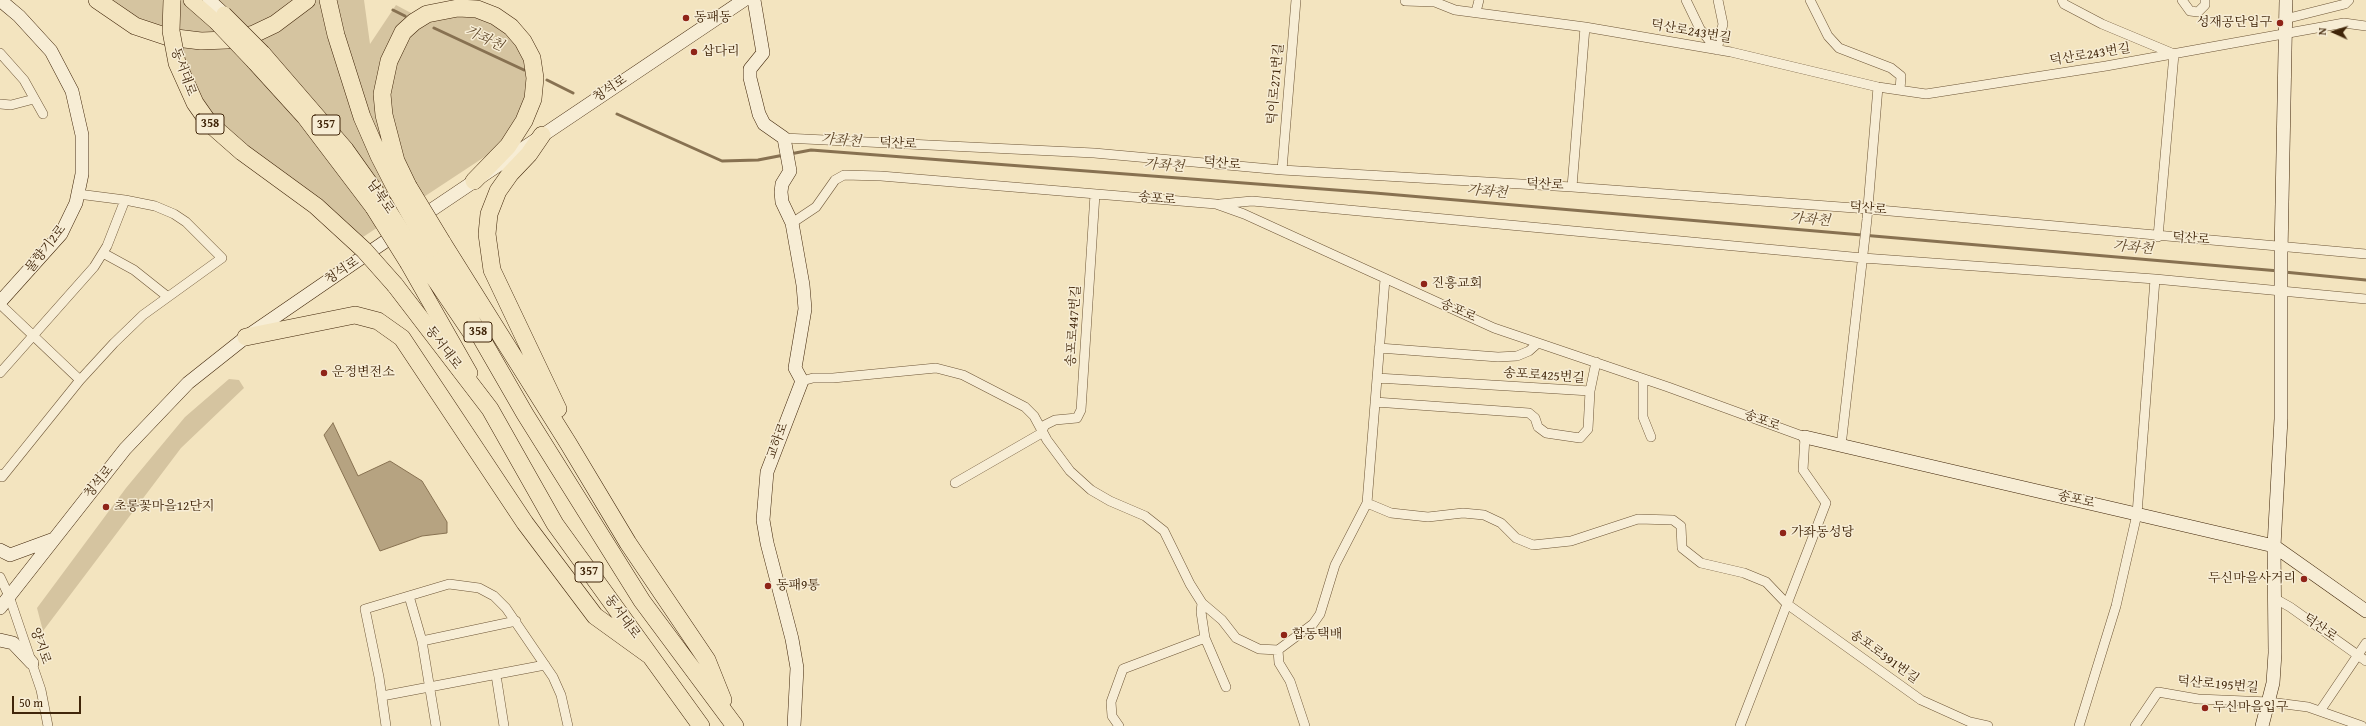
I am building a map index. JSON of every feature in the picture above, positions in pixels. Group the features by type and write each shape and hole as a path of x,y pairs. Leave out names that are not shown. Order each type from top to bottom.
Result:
{"highway":[{"path":"97,0 135,26 168,37 201,41 228,40 254,34 275,24 307,0"},
{"name":"동서대로","path":"172,0 171,31 177,63 195,103 209,123 242,152 316,206 364,250 395,285 490,409 555,524 701,726"},
{"name":"동서대로","path":"328,0 345,66 379,156 390,197 642,601 734,725"},
{"path":"390,197 396,161 384,115 384,77 388,61 404,32 414,22 427,14 458,8 477,9 495,16 511,27 523,41 532,58 534,78 533,99 524,121 508,146 474,181"},
{"path":"542,135 529,154 510,174 498,192 489,214 487,234 492,270 592,481 628,543 707,660 734,725"},
{"path":"425,253 592,481"},
{"path":"246,337 355,315 378,322 402,338 521,517 595,616 649,655"}],"main road":[{"name":"남북로","path":"191,0 220,18 258,57 304,117 390,197 425,253 490,409"}],"street":[{"name":"물향기2로","path":"0,0 19,16 51,51 72,91 82,135 82,174 78,194 61,234 0,303"},
{"name":"남북로","path":"209,0 220,18"},
{"name":"청석로","path":"0,608 125,448 188,383 246,337 474,181 744,0"},
{"path":"754,0 763,53 750,69 750,78 759,114 764,124 786,151 790,171 782,184 781,192 782,202 792,223 804,303 802,333 795,368 802,380 814,378 840,378 936,368 963,376 1025,407 1034,416 1042,431 1070,471 1091,490 1110,501 1145,516 1164,531 1190,584 1202,603 1222,620 1236,638 1259,648 1278,650 1313,624 1320,614 1335,565 1367,503 1384,278"},
{"name":"덕이로271번길","path":"1282,170 1296,0"},
{"path":"1476,12 1479,0"},
{"path":"1686,0 1700,29 1717,50"},
{"path":"1717,50 1723,24 1718,0"},
{"path":"1810,0 1828,36 1839,48 1891,68 1901,76 1900,90"},
{"path":"2062,0 2064,4 2102,24 2174,54 2158,237"},
{"path":"2182,0 2190,11 2198,12 2205,5 2206,0"},
{"path":"2262,726 2273,683 2275,653 2274,546 2281,419 2281,250 2284,35 2286,0"},
{"path":"2285,19 2345,4 2349,0"},
{"name":"덕산로243번길","path":"1405,1 1435,2 1455,10 1585,27 1717,50 1878,87 1926,94 2174,54 2344,23 2366,26"},
{"path":"1572,187 1585,27"},
{"path":"0,53 24,80 43,114"},
{"path":"1841,446 1868,218 1878,87"},
{"path":"0,104 11,105 34,99"},
{"name":"덕산로","path":"786,151 1094,153 1282,170 1572,187 1868,208 2281,250 2366,254"},
{"name":"송포로","path":"792,223 816,207 835,180 844,175 881,176 1216,204 1244,214 1494,328 1596,362 1805,437 2274,546 2366,611"},
{"path":"0,474 2,477 80,380 143,316 222,258 174,214 155,206 125,200 78,194"},
{"name":"송포로447번길","path":"955,483 1040,434 1045,425 1055,420 1077,418 1081,410 1095,194"},
{"path":"0,373 90,271 103,253 125,200"},
{"path":"1216,204 1252,201 1863,255 2155,279 2281,287 2366,299"},
{"path":"103,253 134,270 168,297"},
{"path":"2079,726 2116,606 2137,514 2155,279"},
{"path":"0,303 80,380"},
{"path":"1379,348 1498,357 1517,356 1528,351 1538,343"},
{"path":"1590,391 1596,362"},
{"name":"송포로425번길","path":"1375,402 1529,413 1535,418 1538,427 1546,433 1580,438 1588,429 1590,391 1377,378"},
{"path":"1643,379 1643,417 1651,437"},
{"name":"교하로","path":"794,726 797,668 792,639 767,542 763,520 767,472 802,380"},
{"path":"1740,726 1826,503 1803,470 1805,437"},
{"name":"송포로391번길","path":"1367,503 1391,513 1428,517 1463,513 1484,515 1501,523 1516,538 1533,545 1571,541 1638,519 1673,520 1681,526 1682,548 1701,564 1744,573 1766,582 1787,604 1921,700 1967,724"},
{"path":"0,550 10,555 23,552 53,539"},
{"name":"양지로","path":"0,577 9,596 41,690 48,726"},
{"path":"386,726 382,696 365,609 449,584 480,588 494,596 506,608 546,665 561,695 568,726"},
{"path":"409,596 422,641 431,687 436,726"},
{"name":"덕산로","path":"2274,598 2290,607 2366,660"},
{"path":"1202,603 1201,612 1205,638 1226,687"},
{"path":"422,641 516,622"},
{"path":"1119,726 1112,716 1111,702 1123,669 1205,638"},
{"path":"0,640 13,643 32,663"},
{"path":"2320,711 2366,644"},
{"path":"1278,650 1279,663 1290,681 1305,726"},
{"path":"382,696 546,665"},
{"path":"496,675 504,726"},
{"name":"덕산로195번길","path":"2135,726 2158,692 2198,699 2269,702"},
{"path":"2269,702 2308,707 2362,726"},
{"path":"1967,724 1988,726"}],"shaded area":[{"path":"107,0 364,0 370,44 396,5 428,22 458,15 476,16 493,23 507,32 526,60 528,96 512,133 492,152 363,237 245,146 219,123 200,97 188,71 142,21"},
{"path":"229,379 239,380 244,388 181,448 43,631 37,608 126,488 185,417"},
{"path":"333,423 358,476 390,461 422,481 447,522 447,533 422,536 380,551 324,435"}],"waterway":[{"name":"가좌천","path":"393,10 405,16"},
{"name":"가좌천","path":"434,28 524,70"},
{"name":"가좌천","path":"547,80 573,93"},
{"name":"가좌천","path":"617,114 722,161 758,160 784,155"},
{"name":"가좌천","path":"790,154 811,150 1375,193 2279,271"},
{"name":"가좌천","path":"2284,272 2366,280"}],"place":[{"name":"동패동","path":"686,18"},
{"name":"성재공단입구","path":"2280,23"},
{"name":"삽다리","path":"694,52"},
{"name":"진흥교회","path":"1424,284"},
{"name":"운정변전소","path":"324,373"},
{"name":"초롱꽃마을12단지","path":"106,507"},
{"name":"가좌동성당","path":"1783,533"},
{"name":"두신마을사거리","path":"2304,579"},
{"name":"동패9통","path":"768,586"},
{"name":"합동택배","path":"1284,635"},
{"name":"두신마을입구","path":"2205,708"}]}
